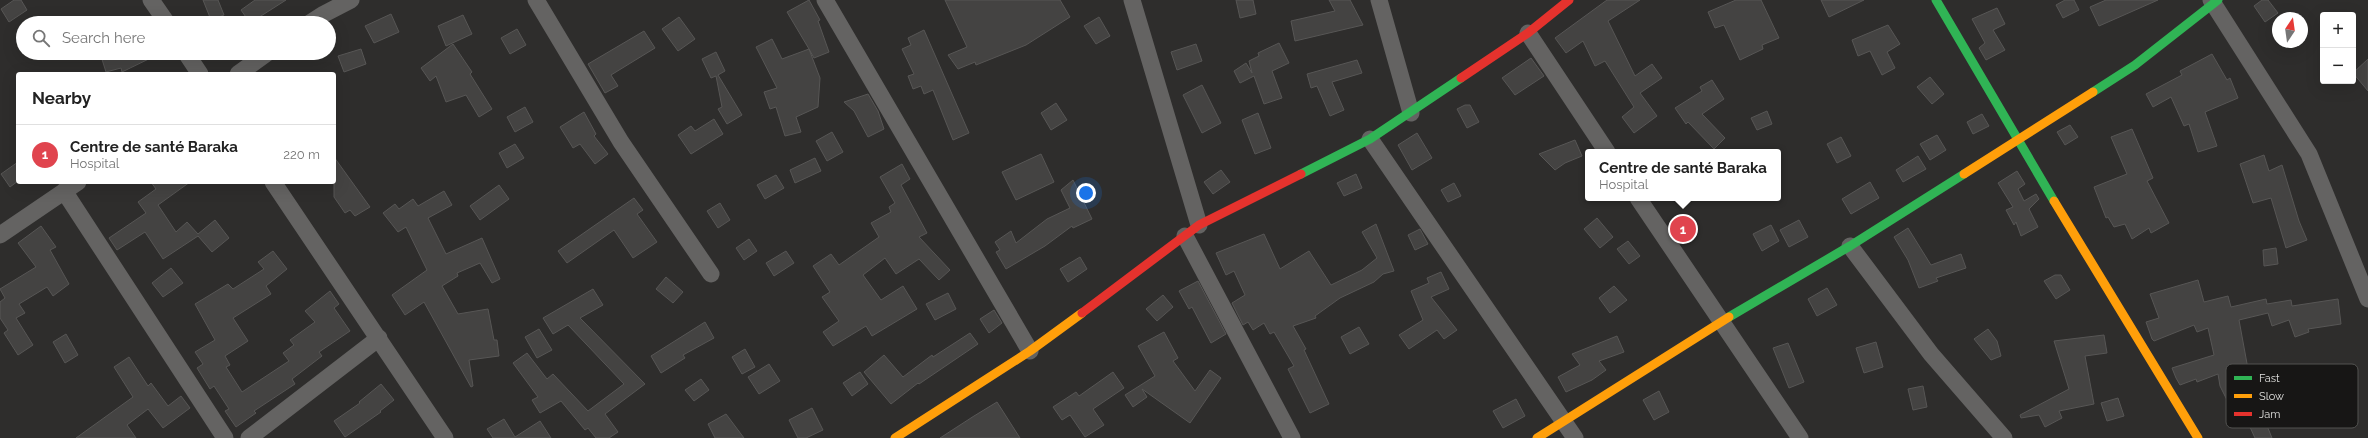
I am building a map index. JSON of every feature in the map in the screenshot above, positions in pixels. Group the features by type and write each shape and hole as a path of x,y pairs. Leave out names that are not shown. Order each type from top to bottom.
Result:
{"street":[{"path":"152,0 162,16"},
{"path":"321,16 351,0"},
{"path":"536,0 621,142 711,274"},
{"path":"825,0 1030,351"},
{"path":"1132,0 1199,226"},
{"path":"1379,0 1411,113"},
{"path":"895,438 1030,351 1199,226 1370,139 1411,113 1528,33 1569,0"},
{"path":"1936,0 2018,140 2198,438"},
{"path":"1537,438 1563,420 1720,323 1850,246 2135,65 2214,1 2309,154 2368,299"},
{"path":"1528,33 1605,149"},
{"path":"191,60 199,72"},
{"path":"241,72 257,60"},
{"path":"1370,139 1575,438"},
{"path":"274,184 445,438"},
{"path":"0,235 71,187 225,438"},
{"path":"1640,201 1720,323 1800,438"},
{"path":"1185,236 1292,438"},
{"path":"1850,246 1931,354 2004,438"},
{"path":"249,438 379,338"}],"building":[{"path":"14,0 21,0 27,10 9,22 1,9"},
{"path":"203,0 218,0 224,15 209,16"},
{"path":"255,0 286,0 261,16 245,16 241,10"},
{"path":"809,0 820,20 818,21 829,52 814,58 787,12"},
{"path":"945,0 1060,0 1070,17 1026,45 976,65 975,62 958,69 948,55 967,47"},
{"path":"1236,0 1253,0 1256,14 1240,18"},
{"path":"1329,0 1350,0 1363,25 1295,41 1291,21 1335,11"},
{"path":"1607,0 1640,0 1608,21 1635,76 1652,64 1662,78 1640,93 1657,116 1634,133 1622,117 1634,107 1605,61 1595,66 1583,41 1566,53 1555,38"},
{"path":"1736,0 1761,0 1779,38 1762,45 1763,49 1740,60 1724,25 1715,28 1708,12"},
{"path":"1821,0 1864,0 1829,17"},
{"path":"2065,0 2074,0 2079,10 2063,18 2056,5"},
{"path":"2106,0 2158,0 2099,26 2090,7"},
{"path":"2262,0 2268,0 2277,12 2272,12 2272,17 2265,22 2254,6"},
{"path":"1997,8 2005,24 1993,30 2005,50 1986,60 1979,48 1985,43 1972,19"},
{"path":"391,14 399,32 374,43 365,26"},
{"path":"463,15 472,34 446,46 438,26"},
{"path":"679,17 695,39 678,51 662,29"},
{"path":"1099,17 1110,36 1096,44 1084,26"},
{"path":"1888,25 1900,44 1887,52 1895,68 1882,75 1870,51 1858,56 1852,40"},
{"path":"517,29 526,45 510,54 501,38"},
{"path":"924,30 969,133 953,140 933,90 924,94 921,86 913,89 908,76 914,74 902,49 911,45 908,38"},
{"path":"644,31 655,48 611,75 618,86 605,93 588,64"},
{"path":"772,39 782,59 809,49 820,78 818,107 796,117 801,132 785,136 776,107 770,109 764,92 777,88 756,47"},
{"path":"1279,43 1289,63 1272,71 1282,98 1264,104 1254,76 1240,83 1234,71 1246,63 1252,73 1249,61 1259,56 1258,53"},
{"path":"453,44 472,72 470,74 492,109 479,117 466,95 446,102 436,76 430,81 421,68"},
{"path":"1196,44 1202,61 1177,70 1171,52"},
{"path":"361,49 366,64 344,72 338,56"},
{"path":"716,52 725,71 718,75 742,115 727,124 718,109 722,107 716,76 711,78 702,59"},
{"path":"2212,54 2227,80 2230,78 2238,98 2205,112 2217,146 2198,152 2189,124 2184,126 2171,97 2153,107 2146,94 2182,75 2180,71"},
{"path":"1531,58 1544,76 1515,95 1502,78"},
{"path":"2368,59 2368,91 2356,77 2356,70"},
{"path":"102,60 147,60 122,72 121,68 106,72"},
{"path":"1357,60 1362,73 1332,82 1344,110 1330,116 1317,86 1311,88 1307,74"},
{"path":"1930,77 1944,94 1932,104 1917,87"},
{"path":"1712,80 1724,99 1702,114 1725,138 1714,149 1688,122 1686,124 1675,108 1702,91 1700,87"},
{"path":"1202,85 1221,123 1202,133 1183,95"},
{"path":"868,94 878,111 884,129 868,137 854,111 844,102"},
{"path":"1056,103 1067,120 1051,130 1041,113"},
{"path":"1465,105 1470,105 1479,122 1467,128 1457,109"},
{"path":"525,107 533,122 515,132 507,117"},
{"path":"1767,111 1772,124 1757,130 1751,118"},
{"path":"584,112 596,134 594,136 608,154 595,164 580,144 573,148 560,127"},
{"path":"1258,113 1271,148 1255,154 1242,120"},
{"path":"1982,114 1989,126 1973,134 1967,122"},
{"path":"714,119 723,134 691,154 678,135 691,126 695,131"},
{"path":"2070,125 2078,137 2065,145 2057,132"},
{"path":"2132,129 2153,178 2147,181 2169,223 2151,233 2149,228 2132,239 2125,224 2114,227 2108,217 2106,218 2094,187 2127,174 2111,137"},
{"path":"832,132 843,152 827,161 816,141"},
{"path":"1417,133 1432,158 1412,170 1398,145"},
{"path":"1937,135 1946,150 1930,160 1920,144"},
{"path":"1841,137 1851,156 1837,163 1827,144"},
{"path":"1575,140 1582,156 1565,163 1555,170 1539,154"},
{"path":"515,144 524,158 507,168 499,153"},
{"path":"1041,154 1054,182 1016,200 1002,172"},
{"path":"2264,155 2269,171 2282,165 2299,221 2307,240 2286,248 2271,198 2253,203 2240,164"},
{"path":"1918,156 1926,169 1903,182 1896,170"},
{"path":"815,158 821,171 795,183 790,170"},
{"path":"336,160 370,207 355,216 350,210 345,213 334,197 334,184 336,184"},
{"path":"16,163 16,182 10,187 1,174"},
{"path":"902,164 910,179 901,185 927,233 919,237 950,270 939,280 919,259 896,274 885,258 863,275 881,300 903,286 917,309 872,336 866,326 833,346 823,332 839,321 822,297 830,292 813,266 831,254 839,265 879,237 871,223 891,212 889,207 895,203 880,177"},
{"path":"1221,170 1230,182 1213,194 1204,182"},
{"path":"2017,171 2025,184 2018,189 2024,201 2036,194 2039,199 2029,209 2038,227 2021,236 2016,222 2014,225 2006,210 2013,207 1998,183"},
{"path":"1356,174 1362,188 1344,196 1337,183"},
{"path":"776,175 784,188 765,199 757,185"},
{"path":"1073,180 1092,219 1073,228 1072,226 1045,246 1006,269 996,252 1000,250 995,242 1011,231 1016,243 1047,219 1070,208 1061,190"},
{"path":"1870,182 1879,198 1851,214 1842,199"},
{"path":"1454,183 1461,196 1448,202 1441,190"},
{"path":"152,184 187,184 158,205 176,232 187,222 198,234 215,220 229,238 212,252 198,236 163,259 145,232 117,250 109,238 146,213 138,202 156,189"},
{"path":"499,185 509,199 480,220 470,206"},
{"path":"444,191 452,205 428,218 446,254 482,238 500,279 492,283 480,263 457,273 458,276 442,286 458,314 488,309 494,340 497,340 499,356 469,360 473,386 471,387 424,302 405,315 392,295 427,270 406,227 398,232 383,213 395,204 399,209 413,199 418,206"},
{"path":"634,198 643,210 637,214 657,242 633,258 614,230 567,263 558,251"},
{"path":"720,203 730,220 718,228 707,211"},
{"path":"1597,218 1613,237 1600,248 1584,229"},
{"path":"1799,220 1808,237 1789,247 1780,230"},
{"path":"1376,224 1394,271 1383,274 1374,282 1340,298 1315,316 1316,318 1293,326 1306,349 1304,350 1329,404 1310,413 1288,369 1294,366 1274,332 1270,334 1264,323 1253,330 1248,322 1243,325 1232,303 1245,295 1234,271 1226,275 1216,253 1264,234 1280,269 1309,251 1331,285 1362,270 1377,258 1362,232"},
{"path":"1771,225 1779,241 1762,251 1753,234"},
{"path":"41,226 56,247 50,250 69,284 53,296 47,287 19,304 25,313 16,318 33,345 18,355 4,333 8,330 0,318 0,302 5,298 0,289 36,267 18,243"},
{"path":"1908,228 1931,265 1961,254 1966,268 1936,278 1938,281 1919,288 1908,260 1894,237"},
{"path":"1420,229 1428,244 1415,250 1408,235"},
{"path":"749,239 757,251 744,260 736,248"},
{"path":"1628,241 1640,256 1629,264 1617,249"},
{"path":"2276,248 2278,264 2264,266 2263,250"},
{"path":"273,251 287,269 266,286 271,294 233,318 248,341 225,356 230,365 226,367 242,392 289,361 283,353 294,345 290,340 315,322 305,311 330,291 339,304 334,308 350,331 319,352 322,356 292,379 295,384 254,411 256,413 236,427 225,411 229,409 214,386 210,389 197,368 203,364 195,352 215,340 195,304 228,284 233,289 264,269 258,262"},
{"path":"786,251 794,263 774,276 766,263"},
{"path":"1080,257 1087,269 1068,282 1060,269"},
{"path":"171,268 183,283 163,297 152,283"},
{"path":"1441,272 1449,289 1431,297 1457,330 1444,339 1437,330 1409,349 1399,335 1423,320 1411,291 1429,283 1427,278"},
{"path":"2055,275 2061,275 2070,290 2056,299 2044,281"},
{"path":"666,277 683,292 673,303 656,289"},
{"path":"2198,280 2204,302 2228,296 2231,307 2266,299 2267,304 2291,300 2292,306 2338,299 2341,324 2308,329 2309,332 2295,337 2289,320 2272,326 2268,313 2239,320 2247,364 2226,364 2226,398 2220,386 2218,374 2197,382 2196,379 2180,385 2172,368 2214,355 2208,328 2197,332 2194,325 2154,341 2146,322 2159,318 2150,294"},
{"path":"1198,281 1226,334 1211,343 1192,307 1189,309 1179,291"},
{"path":"1614,286 1627,300 1610,313 1599,298"},
{"path":"1827,288 1837,305 1817,316 1808,299"},
{"path":"593,289 603,305 580,318 645,384 605,414 618,432 609,438 596,438 588,428 585,430 561,401 540,413 532,400 538,397 513,363 527,353 547,379 553,374 588,411 624,384 568,325 553,334 543,318"},
{"path":"948,293 956,309 935,320 926,304"},
{"path":"1163,295 1173,307 1157,321 1146,309"},
{"path":"994,310 1002,323 989,333 980,319"},
{"path":"705,322 714,338 683,355 685,358 661,373 651,356"},
{"path":"1359,327 1369,344 1350,354 1341,337"},
{"path":"539,329 552,350 537,358 525,337"},
{"path":"1988,329 1997,341 2001,356 1991,360 1974,339"},
{"path":"1164,332 1178,358 1173,361 1195,391 1210,370 1221,378 1190,423 1142,389 1147,397 1133,407 1125,395 1155,376 1138,346"},
{"path":"970,333 978,344 919,384 918,383 891,404 864,372 884,355 903,377 932,355 933,357"},
{"path":"66,334 78,355 65,363 53,342"},
{"path":"2104,335 2107,353 2085,356 2094,404 2059,411 2062,418 2045,427 2039,415 2021,418 2020,415 2069,389 2054,341"},
{"path":"1617,336 1624,352 1599,361 1606,370 1592,380 1566,392 1558,377 1580,365 1572,354"},
{"path":"1876,342 1883,367 1864,373 1856,348"},
{"path":"1788,343 1804,382 1789,388 1773,348"},
{"path":"745,349 755,367 742,374 732,357"},
{"path":"129,357 148,386 151,383 168,406 181,396 190,408 163,428 148,409 127,425 136,438 76,438 133,397 114,367"},
{"path":"769,364 780,381 759,394 748,377"},
{"path":"860,372 868,384 852,396 843,383"},
{"path":"1113,372 1124,388 1093,409 1104,425 1085,437 1070,415 1062,420 1053,407 1076,392 1079,396"},
{"path":"701,379 709,390 694,401 685,390"},
{"path":"381,384 394,400 380,411 381,412 345,437 334,421 360,403 359,402"},
{"path":"1923,386 1927,407 1913,410 1908,389"},
{"path":"1659,391 1669,412 1654,420 1643,400"},
{"path":"2118,398 2124,416 2107,421 2101,403"},
{"path":"1516,399 1525,416 1503,428 1493,411"},
{"path":"997,402 1020,438 940,438 974,416"},
{"path":"812,408 823,430 806,438 798,438 789,420"},
{"path":"726,414 744,438 715,438 708,424"},
{"path":"504,419 515,437 540,421 551,438 493,438 487,429"},
{"path":"2250,428 2268,428 2272,438 2255,438"}],"traffic: fast":[{"path":"1936,0 2054,201"},
{"path":"2093,92 2135,65 2218,0"},
{"path":"1301,174 1370,139 1461,78"},
{"path":"1729,317 1850,246 1964,174"}],"traffic: slow":[{"path":"1964,174 2093,92"},
{"path":"2054,201 2198,438"},
{"path":"895,438 1030,351 1082,313"},
{"path":"1537,438 1729,317"}],"traffic: jam":[{"path":"1461,78 1528,33 1569,0"},
{"path":"1082,313 1199,225 1301,174"}],"place":[{"name":"Centre de santé Baraka","path":"1683,229"}]}
